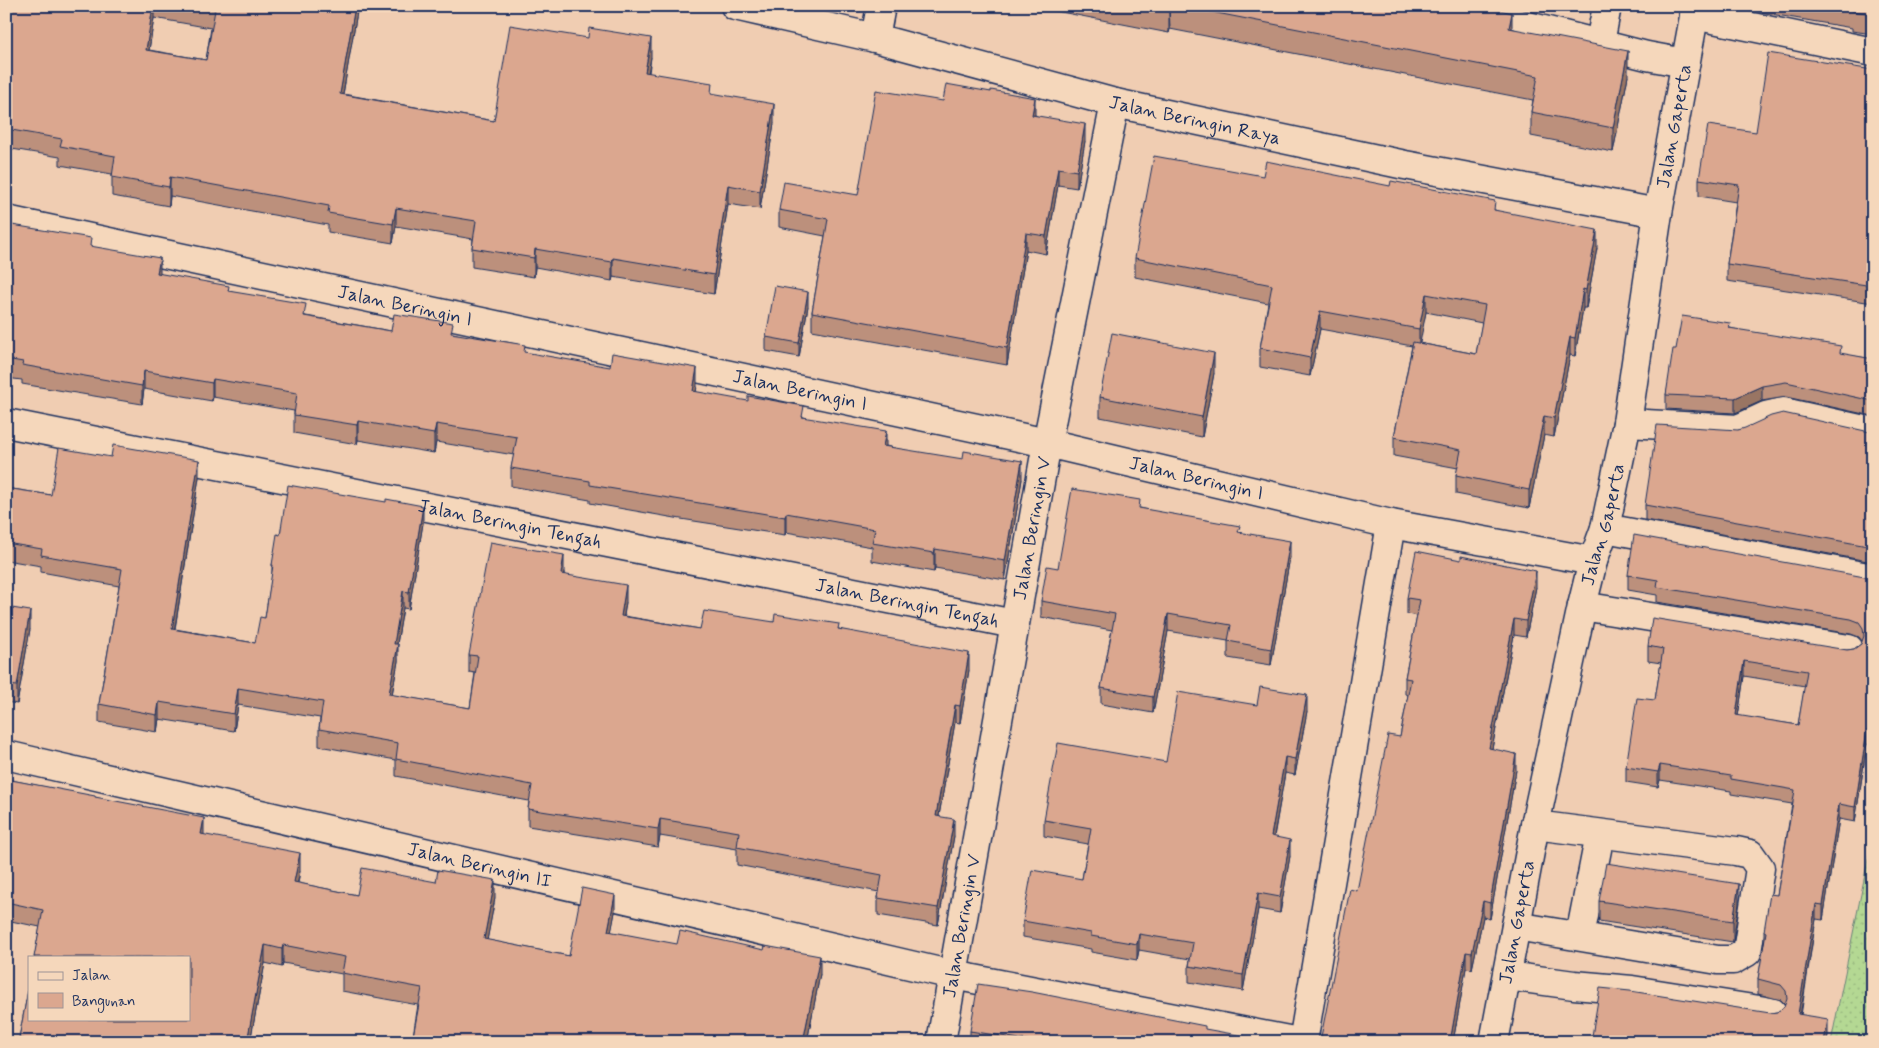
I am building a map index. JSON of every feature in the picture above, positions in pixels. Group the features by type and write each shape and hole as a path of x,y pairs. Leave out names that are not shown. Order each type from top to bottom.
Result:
{"street":[{"name":"Jalan Beringin Raya","path":"735,6 875,38 1115,103 1405,165 1658,213"},
{"path":"875,38 881,6"},
{"path":"1449,6 1648,56 1685,63"},
{"path":"1600,43 1607,6"},
{"path":"1695,11 1873,52"},
{"name":"Jalan Gaperta","path":"1494,1042 1535,825 1582,606 1593,561 1605,528 1627,423 1658,213 1695,11"},
{"name":"Jalan Beringin V","path":"941,1042 1047,443 1115,103"},
{"name":"Jalan Beringin I","path":"6,220 1047,443 1391,524 1593,561"},
{"path":"1627,423 1738,429 1766,416 1783,412 1873,432"},
{"name":"Jalan Beringin Tengah","path":"6,422 1014,624"},
{"path":"1301,1042 1391,524"},
{"path":"1605,528 1873,578"},
{"path":"1582,606 1849,649"},
{"name":"Jalan Beringin II","path":"6,754 953,975 1301,1042"},
{"path":"1516,926 1718,960 1733,960 1747,952 1760,868 1750,854 1535,825"},
{"path":"1580,936 1600,834"},
{"path":"1507,976 1632,990 1772,1012"}],"green space":[{"path":"1873,835 1873,1042 1831,1042"}],"building":[{"path":"6,6 153,6 146,50 206,60 215,10 194,6 355,6 340,94 494,121 510,25 588,38 589,28 651,38 645,72 712,83 711,93 774,104 760,191 728,185 714,275 613,258 612,262 535,249 534,258 472,248 476,221 396,208 393,224 328,213 329,206 170,177 169,187 112,177 115,156 60,146 62,139 6,129"},
{"path":"1181,6 1484,6 1512,13 1509,28 1628,51 1613,128 1531,112 1538,76"},
{"path":"1841,6 1873,6 1873,14 1852,11 1852,8"},
{"path":"1768,53 1873,70 1873,286 1727,264 1739,185 1699,179 1708,125 1756,132"},
{"path":"946,84 1035,98 1032,115 1085,124 1077,171 1058,168 1046,236 1026,233 1007,348 812,312 828,219 779,210 784,182 858,195 876,90 943,101"},
{"path":"1154,156 1263,176 1266,161 1390,186 1391,181 1495,201 1494,210 1597,230 1586,290 1583,289 1575,338 1570,337 1554,418 1544,416 1529,490 1456,475 1461,450 1394,437 1413,342 1476,354 1485,305 1426,294 1419,329 1320,311 1310,358 1260,348 1272,285 1135,258"},
{"path":"6,224 91,238 90,246 160,258 157,273 229,286 228,291 306,304 304,316 391,331 394,314 453,323 451,333 525,345 524,352 610,367 612,353 697,368 693,391 748,401 748,396 804,406 802,417 886,431 883,446 963,459 964,451 1022,461 1005,561 935,549 934,553 872,543 875,529 786,513 785,517 590,485 590,481 511,468 517,437 436,424 434,434 358,421 357,425 294,415 297,393 213,379 212,383 144,371 142,386 22,365 23,362 6,359"},
{"path":"775,286 808,292 799,343 766,337"},
{"path":"1682,316 1730,323 1729,328 1841,346 1840,353 1873,359 1873,401 1786,382 1762,386 1735,398 1666,395 1673,349 1676,349"},
{"path":"1112,333 1214,353 1202,417 1100,397"},
{"path":"1783,413 1873,432 1873,547 1645,505 1657,425 1738,430"},
{"path":"113,445 199,460 172,629 255,643 260,617 265,618 277,534 280,535 288,485 386,502 386,499 423,506 409,592 403,591 394,644 398,644 389,694 470,708 478,656 469,655 490,542 564,555 561,574 626,585 621,616 700,629 704,611 774,622 775,614 839,624 838,629 969,653 960,706 955,705 936,816 954,819 938,908 878,898 882,875 737,847 739,832 660,819 658,829 528,809 532,785 396,759 398,743 319,729 323,702 238,688 234,714 159,702 157,715 99,704 122,569 41,555 42,549 6,543 6,488 51,495 59,448 111,457"},
{"path":"1072,489 1140,500 1139,508 1240,526 1238,532 1290,541 1271,649 1228,641 1231,625 1168,614 1153,697 1101,688 1115,614 1041,601 1047,566 1058,568"},
{"path":"1634,535 1873,578 1873,721 1871,730 1867,730 1855,807 1839,804 1823,905 1816,904 1798,1014 1828,1019 1824,1042 1597,1042 1598,1037 1592,1036 1600,988 1770,1013 1777,1012 1784,1007 1787,999 1786,991 1781,985 1758,979 1770,894 1777,895 1795,790 1731,779 1731,776 1660,765 1658,772 1626,767 1637,698 1655,700 1663,649 1648,646 1652,618 1847,650 1854,649 1861,644 1864,636 1863,628 1859,622 1851,619 1657,587 1658,580 1628,575","holes":["1744,661 1807,671 1798,725 1736,715"]},
{"path":"1416,551 1461,560 1461,556 1536,571 1526,621 1514,619 1489,748 1516,754 1490,903 1483,901 1472,953 1466,952 1450,1042 1320,1042 1350,889 1357,891 1388,735 1400,737 1411,679 1405,678 1420,600 1407,598"},
{"path":"6,607 30,611 17,686 6,685"},
{"path":"1260,687 1307,695 1295,759 1285,757 1271,836 1290,840 1280,897 1258,893 1243,975 1189,966 1193,943 1139,934 1137,944 1091,936 1091,933 1023,921 1032,870 1082,879 1091,828 1044,820 1058,743 1166,762 1178,692 1257,705"},
{"path":"6,779 204,818 201,834 300,853 294,882 357,895 362,868 436,882 438,870 495,880 484,939 569,956 582,888 615,895 608,931 677,944 680,931 764,950 765,946 820,956 803,1042 412,1042 422,988 342,973 345,957 283,945 282,949 265,945 247,1042 36,1042 19,1038 28,990 28,1020 190,1020 190,956 34,956 43,910 6,902"},
{"path":"1606,863 1739,884 1733,921 1599,901"},
{"path":"978,984 1032,992 1205,1026 1205,1029 1249,1037 1248,1042 1039,1042 970,1031"}]}
